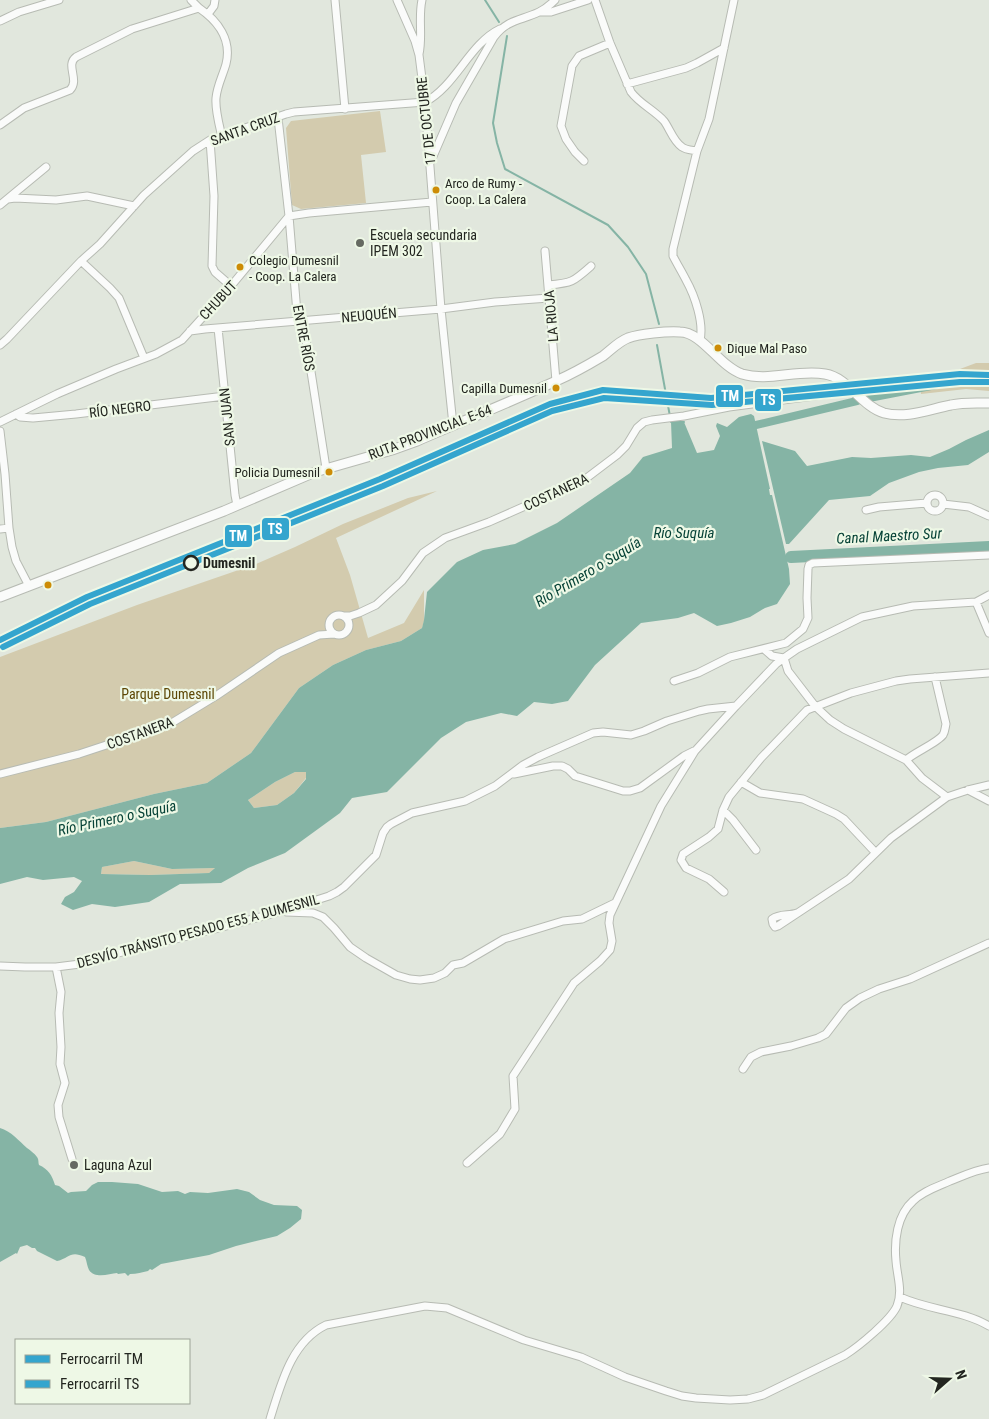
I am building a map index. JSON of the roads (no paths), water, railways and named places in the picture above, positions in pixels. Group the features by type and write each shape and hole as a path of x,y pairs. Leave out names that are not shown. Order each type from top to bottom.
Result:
{"main road":[{"name":"RUTA PROVINCIAL E-64","path":"0,597 237,505 296,479 326,468 392,450 453,425 556,381 593,362 623,341 634,337 678,332 689,333 700,340 727,366 743,374 764,376 807,373 825,374 838,379 876,410 895,415 952,404 989,403"}],"street":[{"path":"0,21 19,12 59,0"},
{"path":"191,0 208,14 222,31 228,45 226,62 216,101 222,137"},
{"path":"208,14 214,6 215,0"},
{"path":"335,0 345,109"},
{"name":"17 DE OCTUBRE","path":"397,0 415,42 425,102 441,308 453,425"},
{"path":"418,55 422,40 420,28 422,0"},
{"path":"425,102 436,95 454,77 474,51 492,33 516,20 539,12 555,0"},
{"path":"539,12 551,12 588,0"},
{"path":"595,0 610,43 631,92 636,99 663,120 670,134 680,146 684,149 697,151"},
{"path":"700,340 701,322 692,293 673,256 673,249 697,151 709,119 734,0"},
{"path":"0,125 24,108 70,90 74,80 71,63 76,57 132,29 199,8"},
{"path":"430,163 456,103 500,29"},
{"path":"584,161 575,152 561,126 572,66 579,56 610,43"},
{"path":"628,84 686,68 724,48"},
{"name":"SANTA CRUZ","path":"0,345 100,244 134,206 193,150 210,140 294,112 425,102"},
{"name":"ENTRE RÍOS","path":"278,118 289,216 296,304 299,321 305,333 326,468"},
{"path":"210,140 214,196 212,266 215,272 232,286"},
{"path":"0,205 46,167"},
{"path":"8,199 56,200 88,196 134,206"},
{"path":"289,216 432,202"},
{"name":"CHUBUT","path":"0,422 108,372 176,344 186,337 203,315 232,286 289,216"},
{"name":"LA RIOJA","path":"545,251 556,381"},
{"path":"81,262 119,298 144,358"},
{"path":"548,286 575,280 591,266"},
{"name":"NEUQUÉN","path":"190,332 548,298"},
{"name":"SAN JUAN","path":"218,328 237,505"},
{"name":"COSTANERA","path":"319,635 329,624 333,616 339,614 350,616 376,604 397,586 418,557 429,547 451,535 489,522 584,480 622,451 640,424 652,420 729,407 853,391"},
{"name":"RÍO NEGRO","path":"16,414 26,419 225,396"},
{"path":"0,431 9,528 14,554 28,586"},
{"path":"927,503 929,498 935,495 942,499 943,504"},
{"path":"927,503 929,508 934,511 939,510 943,504"},
{"path":"866,510 927,503"},
{"path":"943,504 969,507 989,516"},
{"path":"0,529 9,528"},
{"path":"674,681 698,673 730,658 786,643 804,629 808,618 806,598 808,569 813,563 989,555"},
{"path":"467,1163 500,1134 515,1109 513,1076 574,983 610,950 612,941 609,923 610,915 661,806 695,751 736,706 784,658 862,617 913,606 976,602 989,595"},
{"path":"976,602 989,633"},
{"name":"COSTANERA","path":"0,774 79,754 170,724 280,653 319,635 329,633 340,635 345,633 359,613"},
{"path":"344,616 349,625"},
{"path":"329,624 330,630 334,634"},
{"path":"764,649 772,656 784,658"},
{"path":"784,658 788,671 815,706 830,720 906,760 922,778 947,797"},
{"path":"724,892 708,878 686,868 681,860 682,854 718,829 729,797 780,737 807,710 852,693 896,681 989,673"},
{"path":"906,760 912,754 943,735 945,729 944,715 935,677"},
{"name":"DESVÍO TRÁNSITO PESADO E55 A DUMESNIL","path":"0,966 56,967 80,964 279,912 337,892 376,856 383,833 387,827 400,818 412,813 465,801 495,786 523,765 538,757 593,733 603,732 631,735 699,711 736,706"},
{"path":"512,775 553,766 562,766 575,776 623,791 630,791 640,788 684,756 695,751"},
{"path":"741,782 760,793 803,798 836,814 844,819 875,852"},
{"path":"797,913 849,879 890,838 947,797 989,786"},
{"path":"968,790 989,801"},
{"path":"723,810 734,820 756,850"},
{"path":"279,912 313,913 323,918 350,947 366,958 396,975 410,980 427,980 445,973 453,965 463,963 504,939 563,921 582,918 615,903"},
{"path":"742,1069 752,1057 760,1052 791,1046 826,1034 846,1008 860,998 879,989 910,979 989,943"},
{"path":"56,967 61,992 59,1013 60,1064 65,1083 58,1105 72,1159"},
{"path":"270,1419 288,1366 294,1355 312,1334 326,1325 425,1306 448,1308 524,1340 581,1357 625,1377 666,1391 689,1397 730,1400 748,1399 763,1395 845,1355 856,1348 893,1313 900,1297 896,1245 901,1217 911,1202 930,1190 971,1172 989,1168"},
{"path":"900,1297 914,1304 970,1317 989,1326"}],"water":[{"name":"Río Suquía","path":"751,414 754,416 770,495 772,495 789,569 790,584 777,604 765,608 750,617 717,626 694,613 678,618 641,623 595,665 568,701 552,704 534,702 517,716 501,713 466,722 441,738 387,792 352,798 340,813 285,853 248,868 221,883 180,884 149,902 115,907 92,904 73,910 61,904 65,897 74,892 82,881 74,877 43,880 27,877 0,884 0,828 46,822 154,794 207,783 251,753 299,688 333,665 366,650 401,641 422,628 427,592 457,562 483,550 515,544 557,523 630,473 643,457 672,448 671,422 684,422 697,453 714,450 720,436 716,426 717,423 727,427 739,417","holes":["295,772 306,772 306,779 294,793 277,805 254,808 248,800 275,782","134,861 172,869 215,868 209,873 101,874 102,867"]},
{"path":"989,430 989,452 968,465 919,472 889,483 870,496 829,500 789,544 786,544 762,441 795,451 807,466 852,457 871,458 911,455 930,457"},
{"name":"Laguna Azul","path":"0,1128 11,1134 34,1153 38,1158 39,1165 49,1173 55,1185 68,1193 86,1191 98,1182 138,1184 162,1192 178,1191 185,1194 190,1192 208,1193 237,1189 249,1192 260,1200 274,1205 297,1206 302,1210 301,1219 277,1236 209,1255 161,1264 152,1270 128,1276 125,1273 95,1274 89,1270 85,1257 73,1254 57,1261 27,1245 20,1247 17,1254 0,1262"}],"waterway":[{"path":"485,0 499,22"},
{"path":"507,36 493,123 505,169 608,225 628,247 646,274 659,324"},
{"path":"657,345 671,422 684,422"},
{"path":"869,398 967,379 989,382"},
{"path":"756,425 857,401"},
{"name":"Canal Maestro Sur","path":"791,557 989,547"}],"rail line":[{"name":"TM","path":"0,640 87,597 380,479 550,404 603,390 711,398 960,374 989,375"},
{"name":"TS","path":"3,647 90,604 383,486 552,411 604,398 712,405 960,382 989,382"}],"place":[{"name":"Arco de Rumy - Coop. La Calera","path":"436,190"},
{"name":"Escuela secundaria IPEM 302","path":"360,243"},
{"name":"Colegio Dumesnil - Coop. La Calera","path":"240,267"},
{"name":"Dique Mal Paso","path":"718,348"},
{"name":"Capilla Dumesnil","path":"556,388"},
{"name":"Policia Dumesnil","path":"329,472"},
{"name":"Dumesnil","path":"191,563"},
{"name":"Laguna Azul","path":"74,1165"}],"water label":[{"name":"Río Primero o Suquía","path":"588,572"},
{"name":"Río Primero o Suquía","path":"117,818"}],"park label":[{"name":"Parque Dumesnil","path":"168,694"}]}
